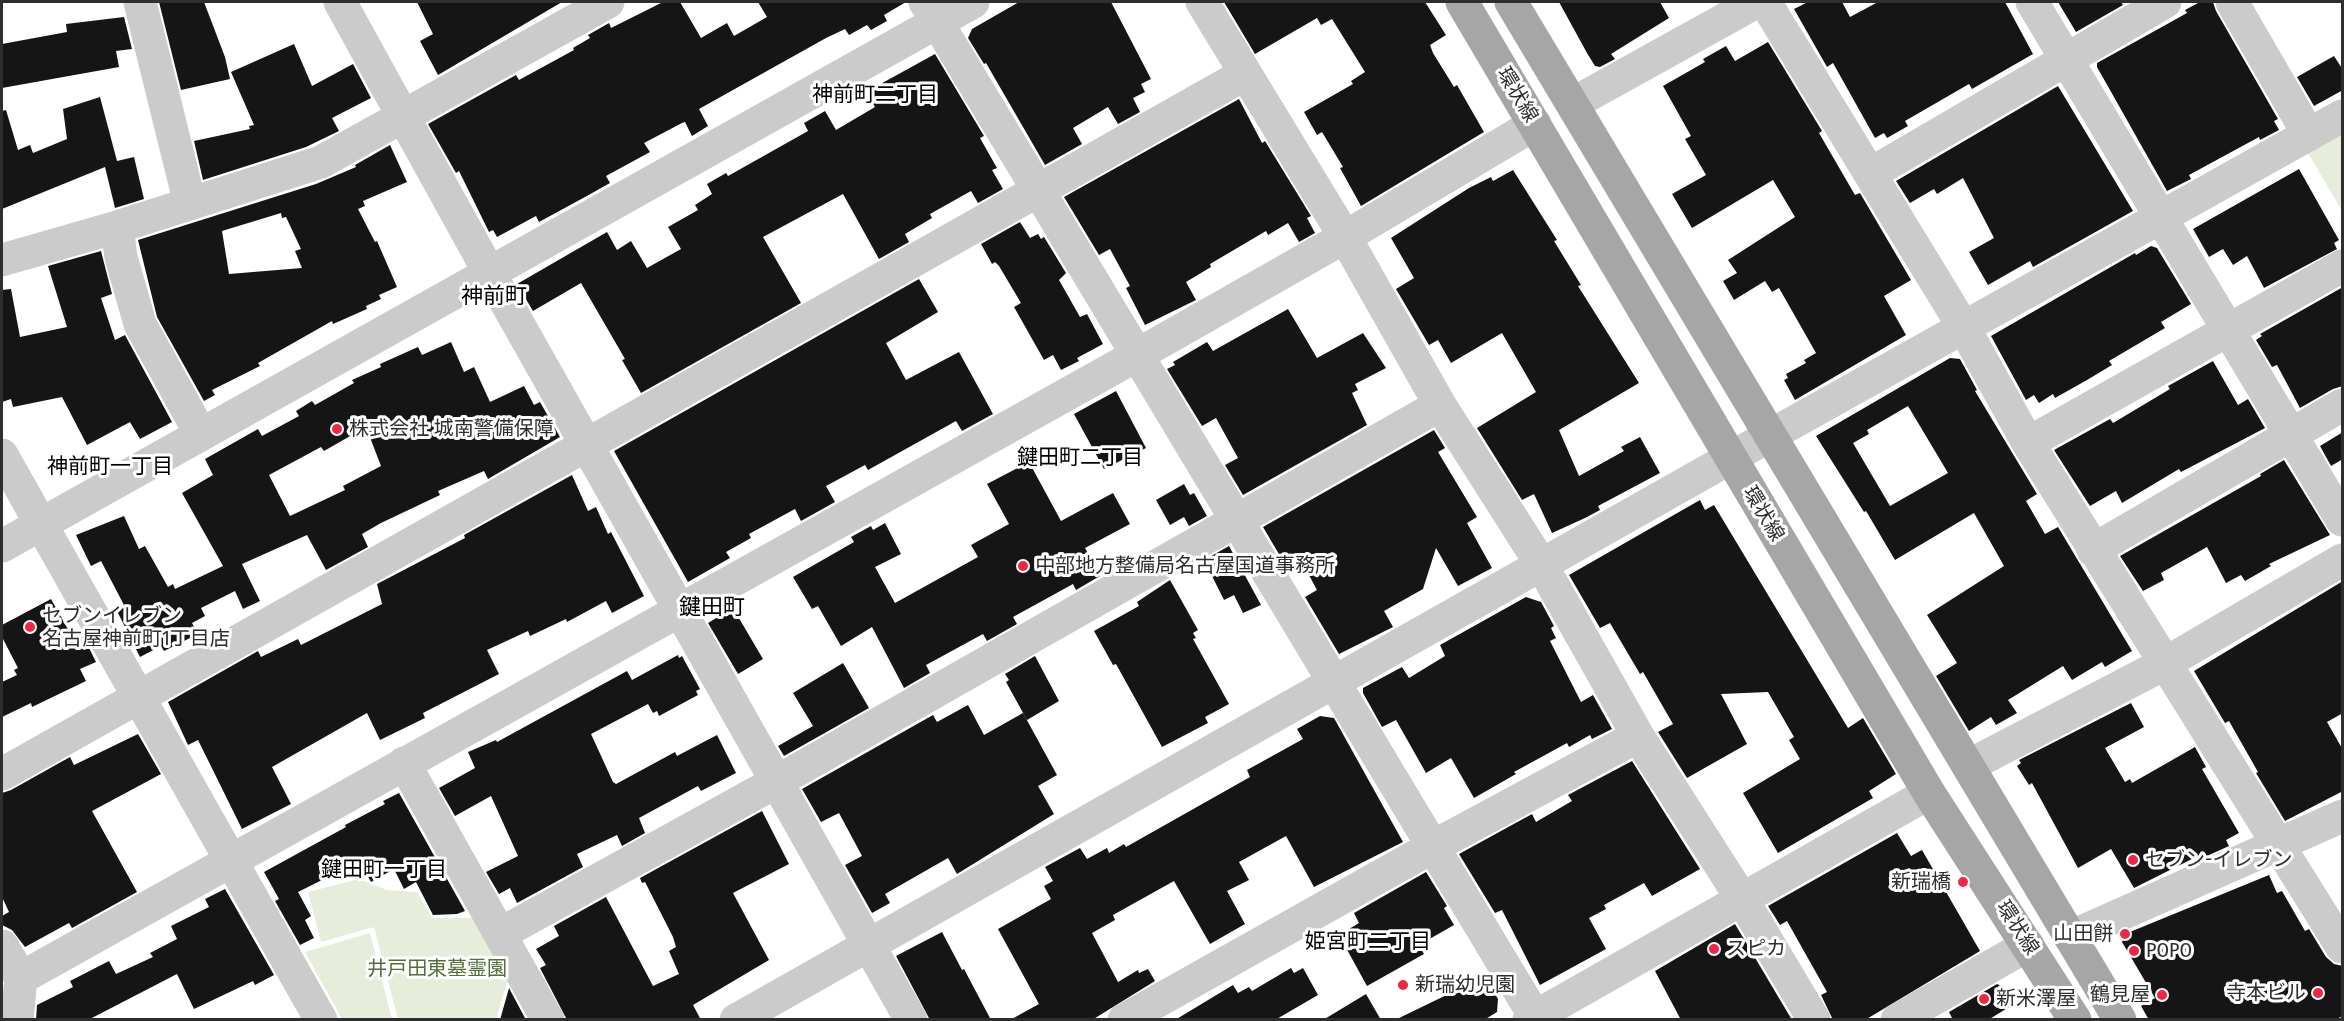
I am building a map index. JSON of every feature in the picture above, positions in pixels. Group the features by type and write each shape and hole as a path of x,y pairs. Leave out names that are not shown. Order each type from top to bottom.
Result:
{"main road":[{"name":"環状線","path":"1462,2 1929,793 2075,1020"},
{"name":"環状線","path":"1511,2 1970,765 2120,1020"}],"street":[{"path":"140,2 190,204"},
{"path":"340,2 489,272 911,1020"},
{"path":"2,260 117,227 321,162 608,2"},
{"path":"2,546 489,272 931,12 973,2"},
{"path":"1202,2 1346,237 1440,405 1541,564 1638,736 1742,899 1814,1020"},
{"path":"1574,104 1756,2"},
{"path":"1765,2 1964,328 2028,443 2164,664 2343,947"},
{"path":"2032,2 2163,215 2228,330 2343,520"},
{"path":"1870,174 2067,57 2165,2"},
{"path":"2232,2 2309,135"},
{"path":"931,12 1238,519 1534,1018 1929,793"},
{"path":"2,774 1245,74"},
{"path":"736,1020 1541,564 2343,116"},
{"path":"21,978 1139,354 1346,237 1535,124"},
{"path":"117,227 121,257 141,324 200,433"},
{"path":"2028,443 2343,266"},
{"path":"500,934 776,782 1440,405"},
{"path":"2094,550 2343,405"},
{"path":"2,455 321,1020"},
{"path":"1970,765 2164,664 2343,560"},
{"path":"1124,1020 1434,846 1638,736"},
{"path":"404,763 548,1020"},
{"path":"2070,937 2343,816"},
{"path":"1897,1020 2028,945"},
{"path":"2,946 21,978 17,1020"}],"green space":[{"path":"2342,133 2342,211 2308,153"},
{"name":"井戸田東墓霊園","path":"358,879 387,890 417,892 432,918 480,918 510,972 496,1019 398,1019 374,927 321,942 308,892"},
{"path":"370,933 392,1019 342,1019 305,952"}],"building":[{"path":"159,2 204,2 225,57 230,79 181,90"},
{"path":"417,2 562,2 438,75 420,41 433,34"},
{"path":"663,2 680,2 701,38 727,23 734,36 767,17 758,2 906,2 884,15 887,21 871,30 867,25 849,35 845,29 699,109 708,126 692,136 685,122 644,143 650,152 606,176 610,183 585,197 539,222 536,216 497,237 493,230 489,232 459,171 456,173 428,124 516,75 519,80 574,50 573,48 590,38 588,35 609,23 611,28"},
{"path":"1019,2 1111,2 1151,79 1141,84 1145,92 1133,98 1140,112 1118,124 1108,107 1073,128 1082,144 1045,165 986,63 984,64 968,38 972,29"},
{"path":"1224,2 1425,2 1446,35 1430,45 1433,53 1454,87 1457,85 1484,132 1361,206 1340,168 1343,167 1322,132 1317,135 1304,112 1353,84 1351,81 1365,72 1332,19 1321,25 1317,18 1255,54"},
{"path":"1559,2 1660,2 1669,18 1611,54 1615,59 1600,67 1595,66"},
{"path":"1808,2 1842,2 1850,17 1878,2 2005,2 2033,54 1972,89 1969,84 1905,121 1908,126 1887,138 1884,133 1875,138 1833,63 1827,67 1794,9"},
{"path":"2058,2 2121,2 2123,5 2076,32"},
{"path":"2200,2 2213,2 2278,119 2274,121 2279,130 2260,140 2259,137 2189,175 2191,179 2167,191 2097,67 2097,63 2187,13 2185,10"},
{"path":"124,17 132,49 116,51 119,67 2,88 2,44 67,32 66,24"},
{"path":"1768,42 1822,131 1819,133 1855,195 1860,193 1911,280 1884,296 1906,335 1795,400 1784,380 1788,378 1786,374 1806,363 1804,360 1816,353 1779,288 1772,292 1765,281 1734,300 1723,281 1737,273 1728,260 1795,217 1773,180 1692,228 1672,194 1706,175 1685,139 1691,136 1663,86 1705,62 1703,59 1726,46 1735,61"},
{"path":"294,44 312,86 353,64 371,98 332,118 339,131 306,147 203,180 194,141 250,129 249,126 254,125 231,72"},
{"path":"935,54 984,136 980,138 997,168 992,170 1003,189 978,203 971,191 930,214 932,218 905,234 909,242 879,259 843,194 763,237 801,303 641,393 622,360 625,359 581,283 533,311 517,284 607,232 617,250 631,241 647,268 681,249 668,227 698,210 695,205 712,194 707,184 726,173 728,176 808,131 804,123 825,111 836,130 875,107 866,92"},
{"path":"2334,56 2343,70 2343,90 2314,106 2297,77"},
{"path":"2058,86 2133,211 2033,267 2030,261 1988,285 1969,252 1994,238 1963,178 1937,194 1934,189 1910,203 1896,181"},
{"path":"100,97 117,161 134,157 144,199 115,208 105,167 2,209 2,111 6,110 18,150 30,145 33,153 67,139 63,109"},
{"path":"1239,99 1262,143 1265,141 1311,216 1307,218 1315,233 1299,242 1288,223 1268,235 1266,231 1210,264 1211,267 1186,282 1196,300 1145,325 1126,288 1130,286 1110,249 1099,255 1064,197"},
{"path":"390,145 407,182 363,201 365,206 358,209 375,242 377,241 397,287 379,295 381,299 366,306 367,309 333,324 332,321 258,363 260,366 212,390 215,395 204,401 157,317 138,240 316,184 356,167 355,165","holes":["281,213 282,218 286,217 301,249 295,251 302,268 229,274 222,231"]},
{"path":"2299,169 2339,240 2334,243 2337,249 2264,288 2247,256 2233,265 2223,249 2209,257 2193,229"},
{"path":"1513,170 1557,240 1554,241 1581,285 1578,286 1639,383 1559,430 1579,476 1624,451 1621,447 1640,437 1660,473 1598,506 1600,510 1552,533 1534,494 1522,500 1477,428 1536,392 1502,333 1451,363 1438,340 1429,345 1396,289 1414,278 1391,238 1469,188 1491,177 1493,181"},
{"path":"1020,222 1030,238 1038,234 1041,239 1044,237 1066,273 1059,280 1080,317 1087,314 1103,344 1077,358 1079,361 1061,370 1053,355 1044,360 1014,307 1021,303 999,266 995,262 992,264 981,244"},
{"path":"2151,246 2157,248 2191,304 2161,322 2165,328 2109,361 2112,365 2087,380 2055,398 2053,394 2039,403 2034,395 2026,400 1991,336"},
{"path":"101,251 112,294 101,298 115,340 125,335 172,422 140,439 130,422 87,445 62,397 13,407 11,399 2,402 2,290 11,289 20,337 67,327 48,266"},
{"path":"919,279 938,312 886,343 906,380 959,352 993,414 962,431 956,421 868,470 865,465 826,486 835,502 801,521 795,509 749,534 751,538 726,552 730,558 688,582 614,451"},
{"path":"2343,287 2343,386 2333,389 2300,408 2277,365 2272,367 2256,340 2262,336 2260,334"},
{"path":"1288,309 1317,358 1363,333 1386,368 1355,384 1358,390 1352,393 1367,425 1243,495 1225,465 1238,458 1216,418 1202,426 1167,369 1175,365 1173,362 1207,342 1213,351"},
{"path":"451,342 464,372 474,367 490,402 524,386 534,405 540,402 560,437 488,479 484,471 438,491 440,495 381,523 362,534 368,547 326,570 307,535 242,564 260,601 243,609 235,591 201,608 205,616 192,623 198,634 164,651 161,646 140,657 117,611 125,607 101,561 91,566 76,535 124,516 139,549 145,546 168,587 173,584 175,589 223,566 182,493 213,475 205,459 258,429 262,436 299,416 296,411 312,401 315,405 354,383 352,380 381,367 380,364 418,347 422,355","holes":["366,427 381,466 343,486 345,490 290,516 269,475 321,447 324,451"]},
{"path":"1950,358 1960,359 1977,390 1975,391 2037,494 2026,501 2045,534 2058,527 2132,651 2105,667 2102,662 2072,680 2063,666 2008,700 2017,713 1996,725 1991,717 1969,731 1936,676 1957,663 1927,615 2004,566 1974,513 1895,560 1866,511 1864,512 1816,436","holes":["1908,406 1948,473 1890,506 1853,443 1869,434 1867,430"]},
{"path":"2213,361 2238,405 2248,399 2265,428 2181,472 2179,469 2122,503 2116,491 2090,506 2054,450 2110,419 2113,423 2170,389 2168,386"},
{"path":"1116,391 1146,448 1104,469 1074,414"},
{"path":"1434,430 1445,448 1438,452 1477,517 1467,523 1492,568 1458,586 1436,548 1423,589 1384,611 1393,627 1339,654 1305,597 1317,590 1297,553 1283,561 1263,527"},
{"path":"2343,432 2343,459 2331,466 2320,446"},
{"path":"2284,460 2330,535 2269,564 2271,566 2245,581 2241,575 2226,583 2207,547 2161,573 2164,580 2143,591 2120,556 2261,476 2260,474"},
{"path":"1029,462 1061,521 1113,493 1130,524 1085,548 1100,576 1076,590 1073,584 1013,617 1017,624 987,641 983,634 926,665 930,673 904,688 872,627 841,646 818,606 812,609 793,577 854,542 851,537 871,526 873,530 885,523 901,554 875,567 895,603 978,557 971,545 1009,524 987,484"},
{"path":"572,475 588,511 596,507 608,534 611,532 644,596 612,613 606,601 567,622 566,619 530,636 528,631 487,650 499,674 423,713 425,718 380,740 367,713 272,767 291,804 242,829 198,740 188,745 168,702 258,651 261,657 298,639 301,645 382,604 377,584 465,538 464,535"},
{"path":"1184,484 1190,495 1194,493 1207,516 1189,526 1184,517 1170,525 1156,500"},
{"path":"1700,500 1705,510 1714,505 1848,728 1863,718 1896,774 1869,791 1873,798 1778,853 1743,793 1800,759 1789,740 1794,737 1768,692 1721,694 1747,744 1687,778 1658,732 1673,724 1643,672 1640,674 1610,623 1600,628 1569,575"},
{"path":"1229,546 1261,605 1243,613 1234,595 1224,600 1204,560"},
{"path":"1170,580 1198,630 1193,633 1196,638 1193,639 1229,704 1205,717 1208,723 1162,747 1116,664 1113,665 1094,631 1139,606 1137,602"},
{"path":"2343,581 2343,713 2327,722 2343,750 2343,791 2285,821 2256,773 2258,772 2229,721 2225,723 2194,671"},
{"path":"1526,597 1541,602 1554,626 1551,628 1556,638 1550,641 1581,702 1593,695 1612,729 1592,739 1590,735 1569,747 1567,743 1514,772 1516,774 1474,798 1451,758 1426,773 1396,720 1382,727 1363,693 1363,688 1402,667 1409,678 1445,656 1440,645"},
{"path":"51,599 74,640 83,636 96,662 80,669 86,681 32,707 31,703 2,717 2,682 17,675 14,670 18,668 2,637 2,625"},
{"path":"733,608 763,659 738,674 708,623"},
{"path":"678,655 679,658 682,656 700,689 696,691 698,695 659,716 657,711 653,713 648,704 591,734 613,782 616,784 675,752 677,756 717,735 736,773 701,791 698,786 639,818 645,833 622,846 617,835 577,854 583,867 517,903 510,888 499,894 486,872 518,856 491,796 455,816 439,788 475,768 468,752 496,740 497,742 627,671 632,680"},
{"path":"1035,656 1059,701 1027,720 1006,682 1009,680 1005,674"},
{"path":"843,663 869,708 784,756 778,746 813,726 793,693"},
{"path":"2131,703 2144,727 2105,748 2125,782 2130,779 2132,783 2195,747 2206,767 2202,769 2239,833 2226,840 2229,846 2196,861 2194,858 2134,888 2111,849 2078,868 2032,783 2029,785 2017,766 2021,763 2019,760"},
{"path":"968,705 984,735 1023,713 1057,775 1038,786 1054,814 957,874 948,858 885,894 890,903 872,913 845,865 862,856 839,813 821,822 802,789 933,715 937,722"},
{"path":"1320,716 1334,718 1403,842 1314,887 1286,836 1239,862 1249,880 1227,891 1245,924 1210,944 1174,881 1113,915 1115,920 1092,933 1118,982 1138,970 1139,973 1148,969 1155,981 1092,1020 1010,1020 1039,1004 998,929 1051,899 1044,886 1053,881 1045,867 1080,848 1087,859 1107,848 1109,853 1124,844 1126,847 1250,777 1247,770 1303,739 1297,729"},
{"path":"138,734 161,774 92,811 137,892 72,928 69,923 25,947 12,930 2,925 2,916 9,912 2,897 2,793 70,757 74,765"},
{"path":"1632,761 1700,869 1652,896 1644,883 1604,905 1606,909 1589,918 1606,949 1540,985 1502,910 1495,913 1459,854 1532,814 1536,822 1572,801 1568,795"},
{"path":"399,793 465,911 457,914 433,915 416,882 404,889 394,869 371,882 363,868 338,881 334,874 298,892 311,916 305,920 314,938 300,945 275,901 279,899 264,872 346,827 345,825 385,804 383,801"},
{"path":"762,811 789,864 733,893 769,960 693,1005 701,1020 567,1020 540,968 546,965 536,949 559,936 554,926 606,897 653,986 679,974 669,951 676,947 673,937 645,882 642,883 640,878"},
{"path":"1897,833 1911,856 1922,850 1980,951 1865,1020 1833,1020 1821,995 1827,992 1787,921 1780,925 1768,906"},
{"path":"1426,872 1447,906 1444,908 1454,925 1419,945 1424,954 1367,986 1339,935 1359,923 1354,913"},
{"path":"2269,875 2277,893 2282,891 2305,931 2309,929 2326,957 2334,964 2343,966 2343,1016 2334,1020 2149,1020 2141,1006 2155,998 2122,942 2125,934"},
{"path":"225,889 274,975 255,985 253,981 194,1009 177,974 88,1020 36,1020 37,1005 73,987 70,981 109,961 116,974 153,957 150,953 177,939 171,926 209,907 205,899"},
{"path":"1735,924 1792,1020 1681,1020 1655,971"},
{"path":"942,932 991,1020 930,1020 896,956"},
{"path":"1291,968 1294,973 1303,968 1318,995 1275,1020 1175,1020 1233,985 1238,993 1249,987 1252,991"},
{"path":"1489,984 1498,999 1497,1012 1484,1020 1395,1020 1463,987 1468,995"},
{"path":"1997,984 2004,987 2014,1004 1988,1020 1953,1020 1949,1012"},
{"path":"509,988 526,1020 500,1020"},
{"path":"1366,994 1381,1020 1323,1020"}],"place":[{"name":"株式会社 城南警備保障","path":"337,429"},
{"name":"中部地方整備局名古屋国道事務所","path":"1023,566"},
{"name":"セブンイレブン 名古屋神前町1丁目店","path":"30,627"},
{"name":"セブン-イレブン","path":"2133,860"},
{"name":"新瑞橋","path":"1963,882"},
{"name":"山田餅","path":"2125,934"},
{"name":"スピカ","path":"1714,949"},
{"name":"POPO","path":"2134,951"},
{"name":"新瑞幼児園","path":"1403,985"},
{"name":"寺本ビル","path":"2318,993"},
{"name":"鶴見屋","path":"2162,995"},
{"name":"新米澤屋","path":"1984,999"}],"district":[{"name":"神前町二丁目","path":"875,95"},
{"name":"神前町","path":"494,297"},
{"name":"鍵田町二丁目","path":"1080,458"},
{"name":"神前町一丁目","path":"110,467"},
{"name":"鍵田町","path":"712,608"},
{"name":"鍵田町一丁目","path":"384,870"},
{"name":"姫宮町二丁目","path":"1368,942"}]}
